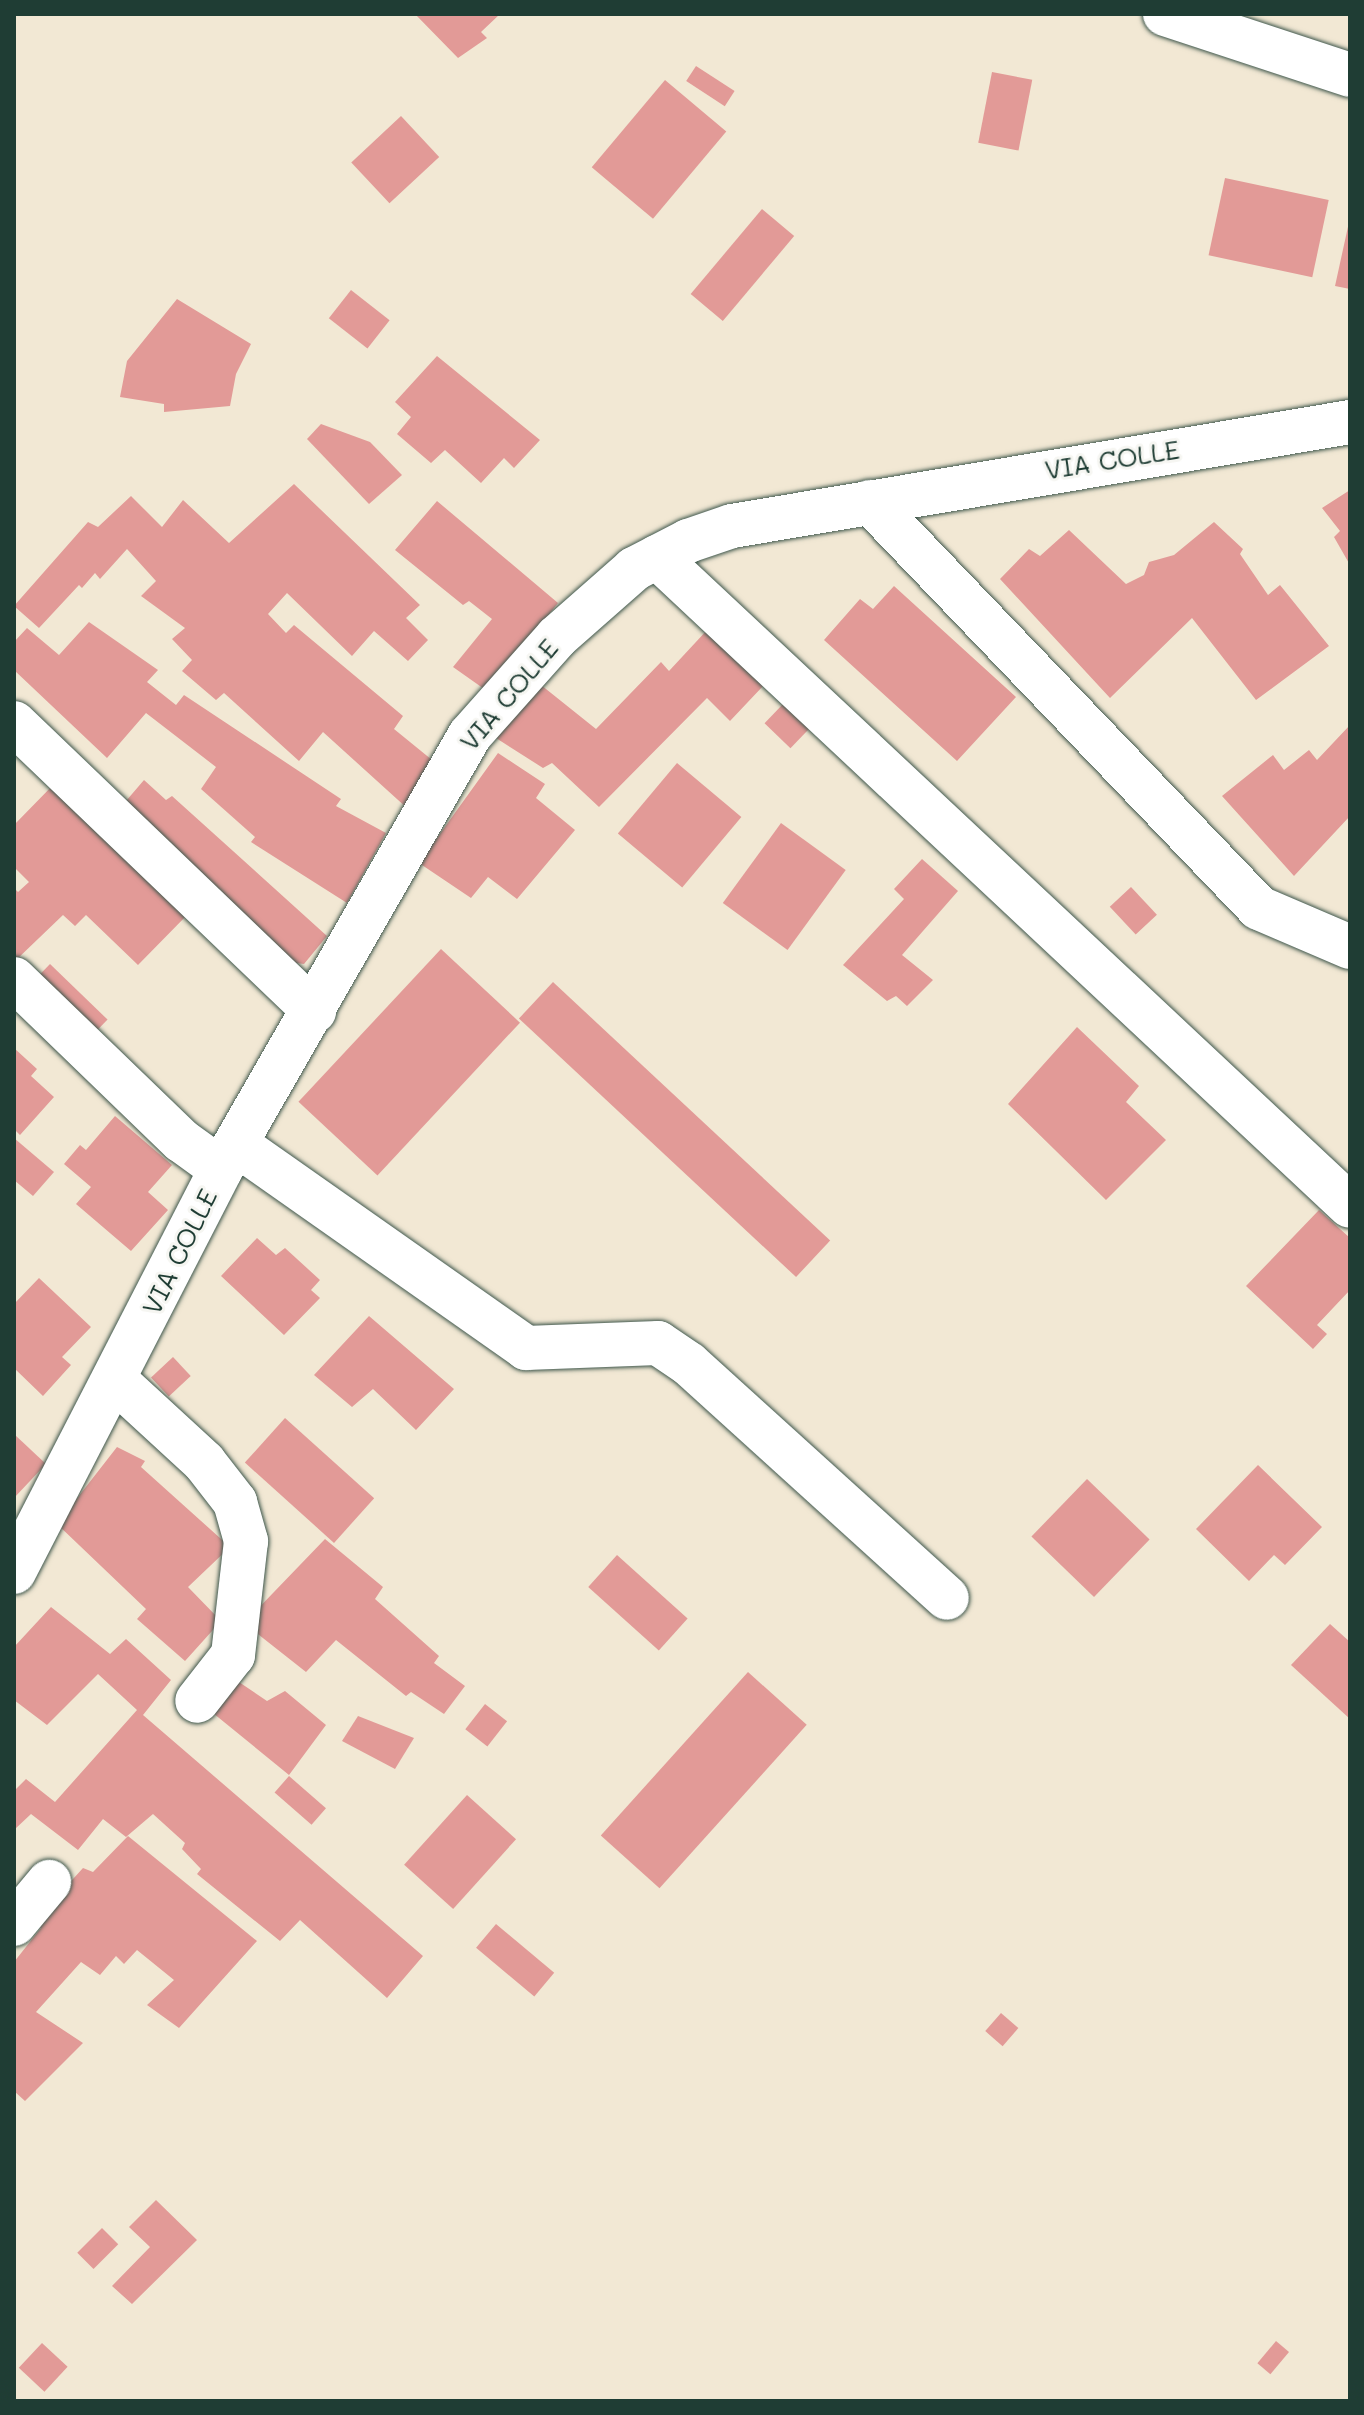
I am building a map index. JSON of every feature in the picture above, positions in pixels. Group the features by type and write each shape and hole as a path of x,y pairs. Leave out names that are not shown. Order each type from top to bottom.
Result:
{"street":[{"path":"1165,14 1350,75"},
{"name":"VIA COLLE","path":"20,1545 116,1381 229,1157 470,735 557,637 634,569 732,526 1350,422"},
{"path":"870,502 1259,908 1350,947"},
{"path":"657,557 1350,1206"},
{"path":"14,723 314,1011"},
{"path":"14,979 182,1141 229,1157 526,1348 658,1343 689,1364 947,1598"},
{"path":"116,1381 204,1462 235,1502 246,1541 233,1655 197,1701"},
{"path":"14,1924 49,1882"}],"building":[{"path":"415,14 500,14 481,32 487,38 458,58"},
{"path":"696,66 735,91 725,106 686,81"},
{"path":"992,72 1032,80 1019,151 978,143"},
{"path":"665,80 726,131 653,219 592,167"},
{"path":"401,116 439,157 389,203 351,162"},
{"path":"1225,178 1329,200 1312,277 1209,255"},
{"path":"762,209 794,236 723,321 691,294"},
{"path":"1350,222 1350,289 1335,286"},
{"path":"351,290 390,320 367,349 329,318"},
{"path":"177,299 251,344 236,374 230,406 164,412 164,404 120,397 127,361"},
{"path":"437,356 540,440 514,468 504,458 481,483 445,450 431,463 397,434 411,417 395,402"},
{"path":"321,424 370,442 402,475 369,504 307,439"},
{"path":"294,484 420,605 406,618 428,640 408,661 374,631 352,656 287,593 268,614 286,633 294,625 403,716 394,729 437,764 408,809 323,732 299,761 224,693 216,700 182,671 192,660 172,639 185,628 141,596 156,581 127,549 100,579 95,573 82,588 79,585 39,628 14,606 88,522 98,527 131,496 162,527 183,500 229,543"},
{"path":"1350,490 1350,565 1334,537 1340,531 1322,508"},
{"path":"437,501 558,603 487,691 453,667 492,619 469,601 463,605 395,550"},
{"path":"1214,522 1243,549 1240,554 1268,595 1280,585 1329,646 1256,700 1192,618 1110,698 1000,579 1029,549 1040,556 1069,530 1126,584 1144,575 1149,562 1174,555"},
{"path":"894,586 1016,697 957,761 824,640 860,599 873,609"},
{"path":"89,622 158,670 147,682 176,705 184,695 341,799 336,806 386,833 347,903 251,842 255,837 201,789 216,767 146,713 107,758 14,670 14,642 27,628 59,655"},
{"path":"708,629 766,683 730,721 707,698 599,807 552,763 543,768 496,738 536,681 596,729 661,662 669,671"},
{"path":"784,703 810,728 790,748 765,723"},
{"path":"1350,725 1350,816 1294,876 1222,796 1273,755 1284,770 1309,750 1317,760"},
{"path":"498,753 545,784 536,798 575,830 517,899 488,877 471,898 419,863"},
{"path":"677,763 741,817 682,887 618,833"},
{"path":"144,780 166,800 172,796 327,936 304,964 281,961 120,808"},
{"path":"56,782 190,912 138,965 86,915 75,926 63,915 14,962 14,888 18,892 29,882 14,867 14,825"},
{"path":"781,823 846,870 788,950 723,903"},
{"path":"922,859 958,891 902,955 933,980 907,1006 896,996 887,1001 843,965 904,899 894,889"},
{"path":"1131,887 1157,915 1136,935 1110,907"},
{"path":"441,949 520,1023 377,1176 298,1102"},
{"path":"50,964 108,1020 91,1037 33,981"},
{"path":"553,982 830,1240 796,1277 519,1019"},
{"path":"1077,1027 1139,1086 1126,1102 1166,1140 1106,1200 1008,1104"},
{"path":"14,1048 37,1069 31,1076 54,1097 20,1135 14,1129"},
{"path":"115,1116 172,1165 148,1192 168,1210 131,1251 76,1204 91,1187 64,1164 80,1145 86,1150"},
{"path":"14,1138 54,1172 33,1196 14,1180"},
{"path":"1319,1210 1350,1238 1350,1290 1317,1325 1327,1334 1313,1349 1246,1286"},
{"path":"257,1238 276,1255 285,1248 320,1280 311,1290 320,1298 284,1335 221,1276"},
{"path":"39,1278 91,1327 62,1357 71,1365 43,1396 14,1368 14,1304"},
{"path":"369,1316 454,1389 416,1430 373,1389 352,1407 314,1375"},
{"path":"173,1357 191,1376 169,1396 151,1377"},
{"path":"285,1418 374,1498 334,1543 245,1463"},
{"path":"14,1434 46,1464 14,1498"},
{"path":"117,1447 145,1461 141,1467 230,1547 188,1587 221,1621 185,1661 137,1619 146,1609 57,1524"},
{"path":"1258,1465 1322,1527 1285,1565 1274,1555 1249,1581 1196,1529"},
{"path":"1087,1479 1150,1539 1094,1597 1031,1537"},
{"path":"325,1539 383,1587 375,1599 439,1656 434,1663 465,1686 444,1714 411,1692 406,1696 336,1640 306,1672 244,1623"},
{"path":"617,1555 688,1619 659,1651 588,1587"},
{"path":"51,1607 110,1654 126,1639 171,1680 143,1715 423,1956 387,1998 300,1920 280,1941 197,1874 201,1869 182,1849 185,1843 153,1814 126,1837 103,1819 78,1850 31,1814 14,1830 14,1791 26,1779 55,1802 137,1710 98,1674 47,1725 14,1700 14,1647"},
{"path":"1330,1624 1350,1642 1350,1719 1291,1665"},
{"path":"748,1672 807,1725 659,1888 601,1835"},
{"path":"233,1678 267,1701 285,1691 326,1725 289,1775 208,1709"},
{"path":"485,1704 507,1721 487,1746 465,1729"},
{"path":"358,1716 414,1738 395,1769 342,1741"},
{"path":"289,1776 326,1808 312,1825 275,1793"},
{"path":"467,1795 516,1839 453,1909 404,1865"},
{"path":"128,1836 257,1941 179,2028 147,2005 174,1980 137,1950 124,1964 116,1956 100,1975 81,1962 36,2012 83,2043 25,2101 14,2091 14,1962 41,1928 33,1923 83,1868 93,1872"},
{"path":"496,1924 554,1973 534,1997 476,1948"},
{"path":"1001,2013 1018,2028 1003,2046 985,2031"},
{"path":"156,2200 197,2240 132,2304 112,2286 150,2247 129,2227"},
{"path":"102,2228 118,2244 94,2269 77,2253"},
{"path":"1276,2341 1289,2352 1270,2374 1257,2363"},
{"path":"42,2343 68,2367 44,2392 19,2368"}]}
